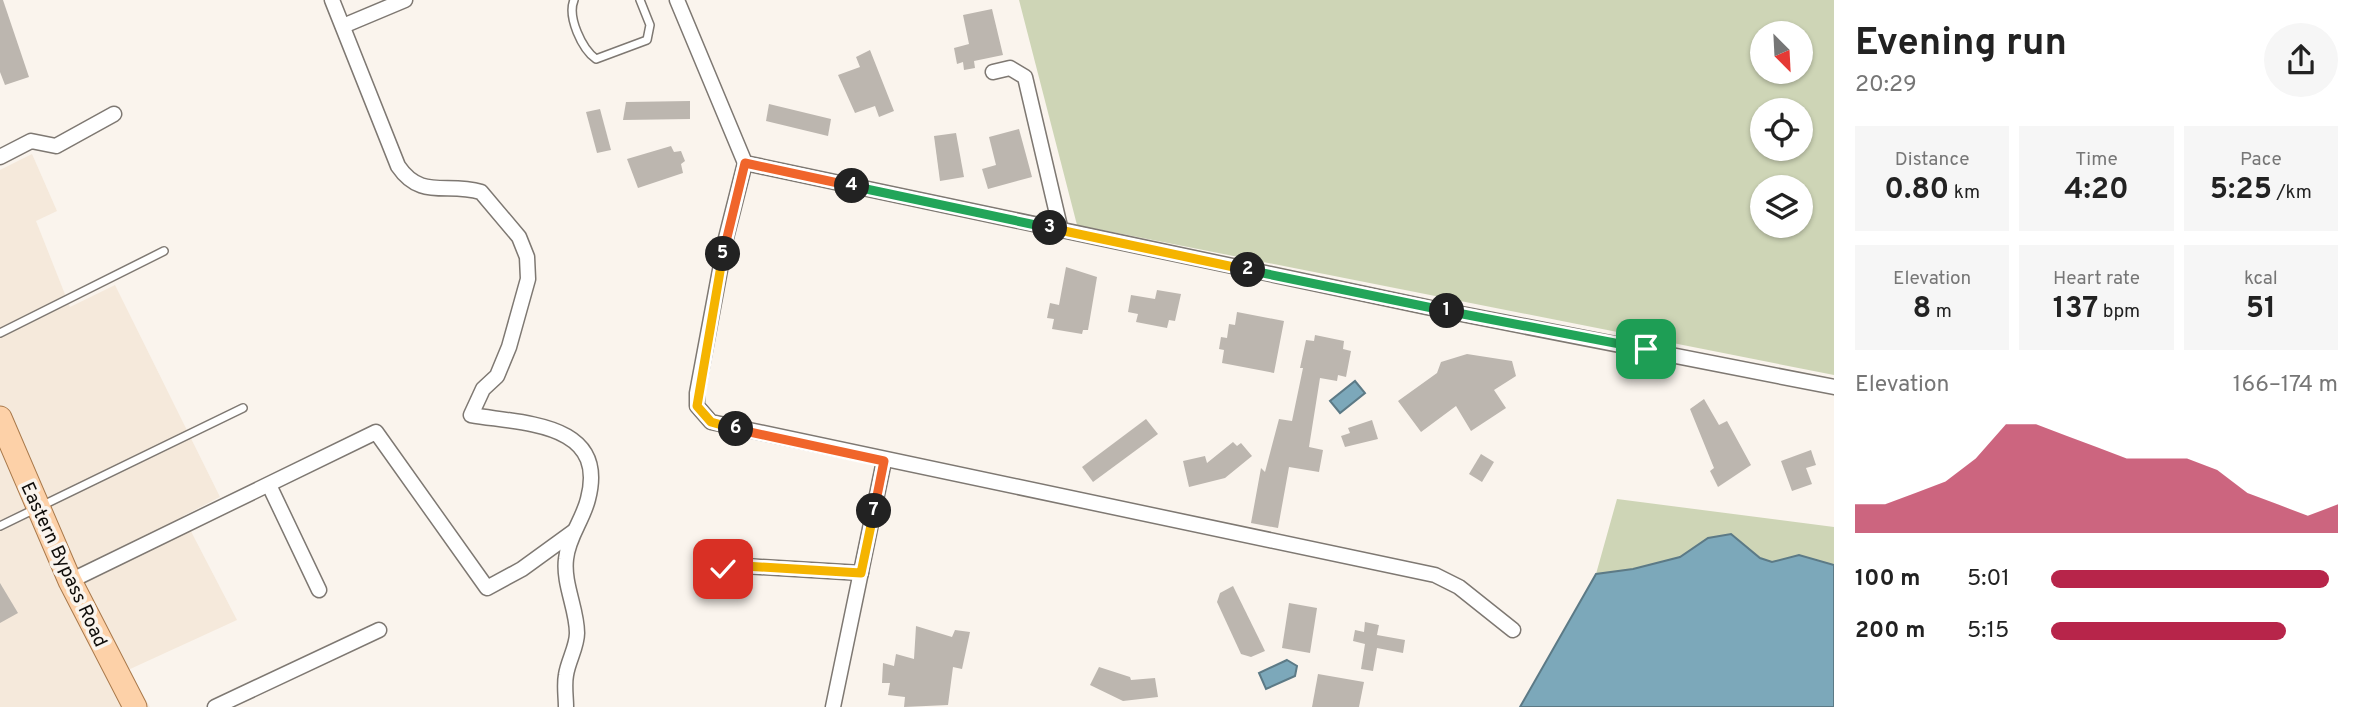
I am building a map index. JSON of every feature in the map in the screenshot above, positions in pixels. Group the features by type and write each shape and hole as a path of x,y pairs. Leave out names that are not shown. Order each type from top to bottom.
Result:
{"main road":[{"name":"Eastern Bypass Road","path":"0,418 6,448 135,707"}],"street":[{"path":"332,0 393,153 408,181 427,189 447,187 481,192 519,237 527,257 528,279 501,366 497,376 483,389 471,415 563,432 579,442 587,455 590,479 588,500 573,532 566,560 577,634 566,675 566,707"},
{"path":"342,26 405,0"},
{"path":"677,0 745,163 726,238 697,406 711,422 884,461 1435,575 1459,587 1513,630"},
{"path":"993,72 1010,68 1025,77 1061,231"},
{"path":"0,157 31,141 56,146 114,114"},
{"path":"745,163 1430,308 1834,387"},
{"path":"70,581 376,432 487,587 522,569 573,532"},
{"path":"833,707 884,461"},
{"path":"270,485 319,590"},
{"path":"723,569 745,566 861,573"},
{"path":"215,707 379,630"}],"lane":[{"path":"574,0 571,13 587,52 596,59 647,40 650,25 640,0"},
{"path":"0,333 164,251"},
{"path":"0,526 243,408"}],"shaded area":[{"path":"32,154 57,211 36,221 70,307 115,285 220,497 183,516 237,620 128,670 150,707 0,707 0,170"}],"green space":[{"path":"1019,0 1834,0 1834,375 1077,225"},
{"path":"1617,499 1834,527 1834,707 1520,707 1596,574"}],"water":[{"path":"1355,381 1365,393 1340,413 1330,401"},
{"path":"1731,534 1760,558 1772,562 1799,555 1834,565 1834,707 1520,707 1596,574 1633,569 1680,557 1708,538"},
{"path":"1287,660 1297,666 1295,676 1266,689 1259,673"}],"building":[{"path":"0,0 3,0 29,77 5,85 0,72"},
{"path":"992,9 1003,55 974,61 975,68 964,70 963,62 957,64 954,48 969,44 963,15"},
{"path":"870,50 894,111 879,117 875,106 855,113 838,75 860,67 856,57"},
{"path":"690,101 690,119 623,120 626,102"},
{"path":"769,104 831,119 828,136 766,121"},
{"path":"600,109 611,150 597,153 586,112"},
{"path":"1019,129 1032,177 988,189 982,169 996,165 989,137"},
{"path":"956,133 964,177 940,181 934,136"},
{"path":"671,146 674,152 681,151 685,161 681,164 683,173 638,188 627,159"},
{"path":"1066,267 1097,277 1088,330 1083,330 1082,334 1052,329 1054,319 1047,318 1050,303 1059,305"},
{"path":"1157,290 1181,294 1175,321 1169,320 1167,328 1136,322 1138,314 1128,312 1131,295 1155,299"},
{"path":"1237,312 1284,321 1274,373 1222,363 1224,350 1219,349 1221,337 1227,338 1229,324 1235,325"},
{"path":"1315,335 1344,341 1343,349 1351,351 1346,377 1338,375 1337,381 1320,378 1309,447 1323,450 1319,472 1289,467 1278,528 1251,523 1261,468 1265,472 1279,419 1292,421 1306,340 1314,341"},
{"path":"1467,354 1512,361 1516,376 1494,390 1506,408 1471,431 1456,406 1421,432 1398,401 1437,373 1441,362"},
{"path":"1704,399 1719,425 1727,421 1751,465 1718,487 1710,471 1714,468 1690,409"},
{"path":"1146,419 1158,434 1093,482 1082,467"},
{"path":"1372,420 1378,439 1345,447 1341,436 1350,433 1348,428"},
{"path":"1233,442 1237,446 1241,443 1252,456 1225,478 1189,487 1183,461 1205,456 1207,463"},
{"path":"1811,450 1816,465 1806,468 1812,484 1792,491 1781,461"},
{"path":"1481,454 1494,462 1482,482 1469,474"},
{"path":"0,583 18,613 0,623"},
{"path":"1233,586 1265,651 1251,657 1241,654 1217,602 1220,593"},
{"path":"1289,603 1317,608 1310,653 1282,648"},
{"path":"1365,622 1379,625 1377,635 1405,640 1403,653 1377,648 1373,671 1361,669 1365,644 1353,641 1355,630 1364,632"},
{"path":"916,626 952,637 955,630 970,632 962,669 953,667 948,705 904,707 905,697 888,695 890,683 882,683 883,663 894,666 896,654 914,659"},
{"path":"1099,667 1130,677 1131,680 1155,678 1158,697 1123,701 1090,685"},
{"path":"1318,674 1364,682 1359,707 1312,707"}],"route":[{"path":"723,569 745,566 861,573 884,461 727,427 711,422 702,415 697,406 697,393 726,238 745,163 1430,308 1646,349"}]}
